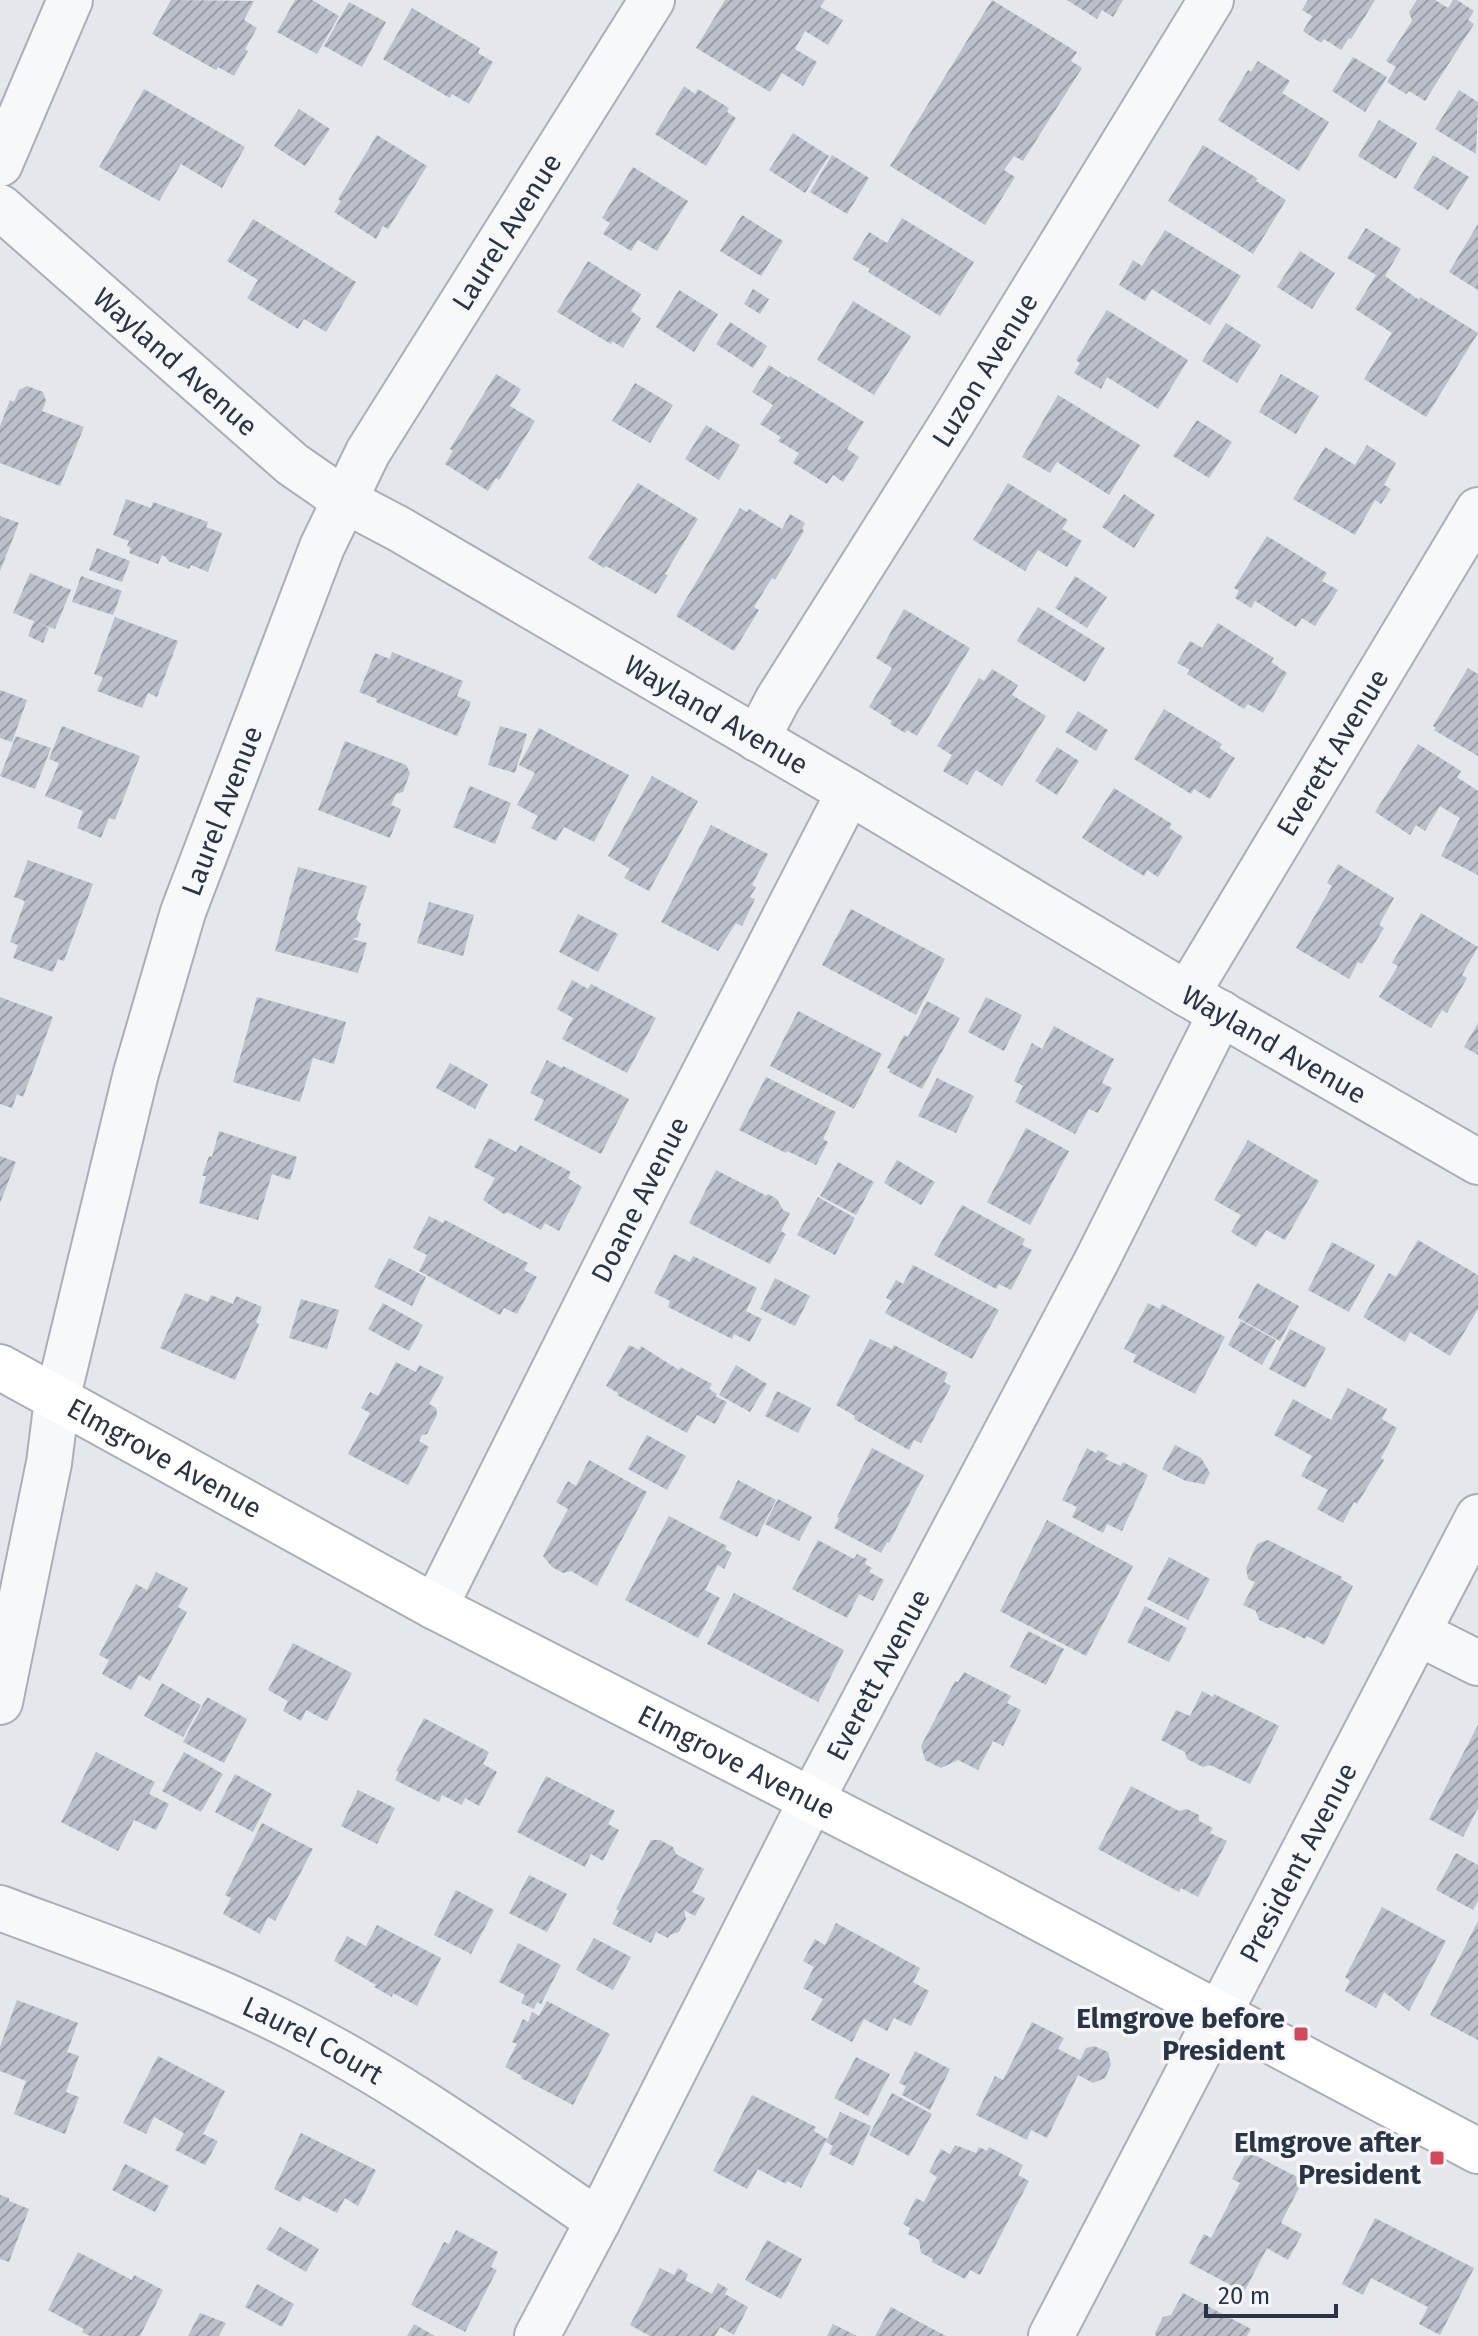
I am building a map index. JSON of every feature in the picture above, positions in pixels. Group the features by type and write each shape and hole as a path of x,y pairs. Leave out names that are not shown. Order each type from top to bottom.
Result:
{"street":[{"path":"0,164 70,0"},
{"name":"Laurel Avenue","path":"0,1702 49,1463 57,1400 136,1073 183,912 317,562 368,452 652,0"},
{"name":"Luzon Avenue","path":"757,739 778,699 952,423 1211,0"},
{"name":"Wayland Avenue","path":"0,207 292,464 344,500 399,529 1478,1162"},
{"name":"Everett Avenue","path":"537,2336 811,1801 1096,1262 1204,1003 1478,510"},
{"name":"Doane Avenue","path":"435,1607 640,1198 849,792"},
{"name":"Elmgrove Avenue","path":"0,1367 435,1607 973,1883 1478,2151"},
{"name":"President Avenue","path":"1051,2336 1478,1517"},
{"path":"1418,1633 1478,1663"},
{"name":"Laurel Court","path":"0,1908 196,1981 355,2060 425,2103 598,2221"}],"building":[{"path":"171,0 254,1 244,20 257,28 234,76 218,67 216,70 152,34"},
{"path":"295,0 312,0 339,16 317,54 277,32"},
{"path":"725,0 825,0 820,7 843,20 828,45 805,31 795,49 817,62 803,86 782,73 770,92 696,48"},
{"path":"992,0 1077,52 1071,61 1082,68 1023,161 1014,156 1004,170 1015,177 985,225 890,166"},
{"path":"1067,0 1123,0 1113,17 1102,10 1097,19"},
{"path":"1308,0 1375,0 1341,50 1324,39 1321,43 1303,31 1312,16 1302,10"},
{"path":"1417,0 1435,0 1448,8 1453,0 1457,0 1474,11 1468,20 1474,24 1425,101 1387,82 1396,67 1386,61 1412,21 1409,12"},
{"path":"349,2 386,22 362,67 324,46"},
{"path":"412,8 480,48 478,53 493,62 469,104 452,94 450,98 383,59"},
{"path":"1353,57 1387,77 1365,112 1332,91"},
{"path":"1258,61 1290,81 1282,93 1329,122 1299,171 1218,120 1248,70 1251,72"},
{"path":"684,86 695,94 698,89 729,108 727,112 736,118 706,166 655,134"},
{"path":"144,89 245,147 222,188 181,164 159,201 99,167"},
{"path":"1459,90 1478,102 1476,154 1435,129"},
{"path":"299,109 330,129 305,166 274,146"},
{"path":"1379,120 1417,143 1396,179 1358,156"},
{"path":"793,133 829,156 805,193 769,170"},
{"path":"377,135 427,166 388,229 383,226 376,239 334,212 341,201 338,199"},
{"path":"1203,145 1286,200 1253,254 1168,201"},
{"path":"832,155 869,178 847,214 810,192"},
{"path":"1433,155 1469,177 1448,210 1413,188"},
{"path":"633,167 688,201 657,251 638,240 631,251 603,234 610,223 602,218"},
{"path":"742,215 783,241 761,276 720,251"},
{"path":"902,218 974,262 940,316 852,259 869,232 887,243"},
{"path":"253,219 356,282 326,332 304,319 298,329 247,298 258,280 227,261"},
{"path":"1478,224 1478,290 1449,272"},
{"path":"1366,228 1401,249 1385,276 1419,300 1420,297 1478,333 1426,417 1364,379 1392,333 1355,309 1376,275 1347,258"},
{"path":"1165,230 1241,276 1210,325 1152,289 1145,301 1119,285 1133,260 1142,266"},
{"path":"1300,251 1335,273 1312,309 1277,287"},
{"path":"588,261 641,294 631,311 641,318 623,348 557,312"},
{"path":"753,289 769,299 760,314 744,304"},
{"path":"679,290 718,314 694,352 656,327"},
{"path":"853,301 911,336 874,395 817,360"},
{"path":"1107,310 1188,360 1158,409 1107,377 1101,389 1074,373 1080,363 1076,360"},
{"path":"730,322 767,346 753,368 716,344"},
{"path":"1226,323 1261,345 1237,383 1202,361"},
{"path":"769,365 864,422 847,449 859,457 843,482 833,475 827,484 793,463 799,453 778,441 781,437 760,424 773,405 752,392"},
{"path":"496,374 521,389 510,406 535,421 499,480 496,478 488,491 445,464 453,451 450,449"},
{"path":"1281,374 1319,396 1296,434 1259,412"},
{"path":"635,383 673,405 650,443 612,421"},
{"path":"27,386 43,392 46,401 42,411 84,427 60,486 0,463 0,426 10,400 14,402 19,390"},
{"path":"1058,395 1140,445 1109,495 1057,462 1050,473 1022,457"},
{"path":"1197,420 1232,442 1209,478 1173,456"},
{"path":"706,425 740,445 719,480 685,459"},
{"path":"1367,445 1396,463 1384,485 1391,489 1381,504 1375,500 1355,535 1293,499 1325,447 1355,465"},
{"path":"638,483 698,519 656,594 588,558"},
{"path":"1008,483 1068,520 1062,529 1082,541 1067,567 1038,550 1025,571 973,540"},
{"path":"1124,494 1155,515 1134,548 1102,527"},
{"path":"126,499 151,508 153,502 208,522 206,527 222,533 208,572 191,565 189,569 168,561 162,555 158,564 129,553 129,541 113,535"},
{"path":"740,508 747,512 749,509 782,529 790,514 805,523 804,531 775,580 772,578 754,607 759,610 734,651 676,616"},
{"path":"0,516 19,523 0,571"},
{"path":"1267,536 1327,573 1322,581 1338,590 1315,626 1302,618 1296,627 1255,601 1251,608 1235,598 1239,591 1234,588"},
{"path":"97,548 130,561 122,582 89,570"},
{"path":"30,573 71,590 55,629 38,623 49,628 43,643 28,636 34,621 13,613"},
{"path":"81,576 122,591 113,615 72,602"},
{"path":"1075,576 1107,597 1087,628 1055,608"},
{"path":"1038,607 1105,648 1085,682 1017,641"},
{"path":"904,609 970,648 917,736 890,724 892,721 869,707 892,668 876,658"},
{"path":"115,617 178,641 157,697 148,693 142,708 97,691 103,677 94,674"},
{"path":"1218,623 1274,658 1271,662 1287,673 1263,713 1248,704 1244,709 1187,674 1190,670 1177,663 1190,641 1202,648"},
{"path":"392,652 463,681 457,696 471,702 457,736 359,692 375,653 390,659"},
{"path":"1468,668 1478,674 1478,756 1434,730 1436,728 1433,726"},
{"path":"992,669 1018,685 1012,695 1046,716 1002,786 976,770 967,785 943,771 952,755 937,746 979,678 984,681"},
{"path":"0,690 27,700 12,742 0,738"},
{"path":"1164,709 1222,744 1219,748 1235,758 1210,799 1194,789 1191,794 1134,759"},
{"path":"1078,711 1108,730 1096,751 1065,732"},
{"path":"62,726 140,756 115,820 109,818 101,838 77,828 83,811 45,796 59,763 49,759"},
{"path":"500,726 527,734 515,773 488,765"},
{"path":"539,728 629,775 594,842 564,827 556,841 531,828 538,816 517,805 535,773 519,765"},
{"path":"16,736 51,748 35,789 0,776"},
{"path":"345,741 406,765 410,773 403,792 396,794 391,805 401,809 390,838 318,810"},
{"path":"1418,744 1461,771 1457,777 1478,791 1478,875 1441,856 1460,818 1440,806 1425,831 1416,825 1410,835 1375,812"},
{"path":"1057,747 1079,761 1057,795 1035,781"},
{"path":"652,776 698,801 649,891 624,878 630,869 608,856"},
{"path":"470,786 511,803 495,844 453,827"},
{"path":"1114,788 1172,824 1169,828 1183,837 1158,877 1147,870 1144,876 1082,838"},
{"path":"711,825 768,854 752,885 756,887 750,897 755,899 742,926 736,923 718,951 661,922"},
{"path":"28,860 93,884 64,961 58,959 53,972 13,958 18,945 10,942 25,901 14,897"},
{"path":"1338,864 1394,898 1379,925 1384,928 1349,979 1296,948 1332,886 1327,883"},
{"path":"298,867 367,886 356,919 361,924 358,937 352,939 367,943 358,973 275,951"},
{"path":"429,902 474,915 463,956 417,943"},
{"path":"851,909 945,959 916,1015 822,965"},
{"path":"1421,913 1478,947 1462,975 1467,978 1447,1013 1442,1010 1431,1028 1379,997 1398,966 1392,963"},
{"path":"578,914 618,934 598,972 559,952"},
{"path":"572,980 588,989 591,984 656,1018 627,1073 562,1039 573,1018 557,1009"},
{"path":"0,997 53,1017 23,1097 17,1094 12,1108 0,1104"},
{"path":"257,997 346,1022 334,1064 313,1058 300,1102 233,1082"},
{"path":"986,997 1022,1015 1004,1051 968,1032"},
{"path":"927,1001 960,1018 922,1089 889,1072 887,1068"},
{"path":"798,1011 882,1054 854,1109 770,1066"},
{"path":"1478,1023 1478,1055 1464,1047"},
{"path":"1054,1026 1114,1059 1102,1083 1112,1088 1098,1113 1089,1109 1075,1134 1015,1102 1023,1086 1014,1081 1032,1043 1042,1049"},
{"path":"547,1060 629,1099 601,1154 534,1120 544,1100 530,1093"},
{"path":"450,1063 488,1084 475,1109 436,1088"},
{"path":"766,1077 836,1112 823,1139 828,1142 816,1165 739,1130"},
{"path":"937,1078 974,1096 956,1133 918,1116"},
{"path":"1026,1128 1069,1151 1030,1225 987,1202"},
{"path":"219,1131 297,1157 290,1180 272,1174 258,1220 199,1203 206,1176 202,1176 209,1156 212,1157"},
{"path":"489,1138 516,1152 520,1145 571,1172 568,1178 582,1187 559,1231 545,1223 541,1230 508,1212 504,1214 483,1200 495,1178 474,1167"},
{"path":"1248,1140 1319,1181 1285,1240 1266,1230 1256,1247 1231,1232 1241,1215 1214,1200"},
{"path":"0,1156 16,1162 0,1203"},
{"path":"897,1160 935,1182 921,1205 884,1183"},
{"path":"838,1162 874,1182 856,1215 820,1196"},
{"path":"716,1170 765,1195 763,1198 768,1194 777,1199 783,1210 790,1213 781,1231 786,1234 770,1264 689,1223"},
{"path":"818,1197 855,1218 835,1255 797,1235"},
{"path":"962,1205 1025,1239 1022,1245 1032,1250 1011,1290 999,1284 996,1289 934,1255"},
{"path":"429,1216 443,1223 445,1220 528,1263 524,1270 537,1277 517,1314 504,1308 500,1315 419,1271 427,1255 413,1248"},
{"path":"1418,1240 1478,1275 1478,1309 1450,1356 1410,1332 1405,1342 1363,1317 1389,1273 1396,1277"},
{"path":"1332,1242 1375,1265 1349,1312 1308,1290"},
{"path":"674,1254 690,1262 693,1256 757,1288 746,1311 762,1319 750,1342 734,1334 732,1339 668,1307 670,1301 654,1293"},
{"path":"389,1258 426,1277 412,1306 374,1287"},
{"path":"913,1265 999,1310 972,1359 885,1313 892,1301 886,1298 896,1280 903,1284"},
{"path":"775,1278 810,1296 795,1326 760,1309"},
{"path":"1257,1283 1299,1306 1280,1341 1238,1318"},
{"path":"185,1293 208,1302 211,1295 233,1304 236,1296 262,1307 256,1322 259,1324 235,1380 160,1348"},
{"path":"301,1299 339,1310 327,1349 289,1338"},
{"path":"383,1303 423,1325 409,1351 368,1329"},
{"path":"1148,1303 1160,1309 1162,1304 1225,1337 1195,1394 1133,1362 1136,1355 1124,1349"},
{"path":"1241,1321 1276,1340 1262,1365 1228,1345"},
{"path":"1290,1329 1326,1348 1305,1388 1269,1369"},
{"path":"870,1339 892,1349 894,1345 948,1373 944,1382 951,1386 921,1443 914,1440 909,1450 854,1419 855,1416 836,1405"},
{"path":"629,1345 639,1350 641,1346 679,1370 680,1367 712,1384 709,1389 727,1402 715,1424 697,1415 687,1433 606,1386"},
{"path":"396,1362 416,1372 419,1365 444,1377 429,1404 436,1408 437,1415 427,1434 422,1435 419,1441 429,1447 408,1485 348,1454 370,1413 361,1408 370,1392 378,1396"},
{"path":"736,1365 767,1384 750,1412 719,1395"},
{"path":"1348,1388 1387,1409 1382,1419 1397,1428 1381,1458 1384,1460 1343,1523 1317,1509 1328,1490 1301,1476 1312,1456 1274,1435 1293,1399 1331,1420"},
{"path":"777,1391 811,1408 798,1433 765,1416"},
{"path":"647,1435 686,1456 667,1490 628,1469"},
{"path":"1175,1445 1201,1458 1210,1473 1204,1484 1186,1481 1162,1469"},
{"path":"872,1448 924,1475 881,1553 834,1528"},
{"path":"1087,1448 1108,1455 1105,1459 1121,1466 1123,1462 1148,1475 1122,1531 1107,1524 1103,1533 1072,1517 1077,1507 1062,1500"},
{"path":"589,1460 647,1492 597,1586 571,1571 563,1573 552,1567 543,1556 568,1509 556,1502 568,1481 576,1486"},
{"path":"738,1480 776,1500 757,1537 719,1518"},
{"path":"778,1499 812,1517 799,1541 765,1524"},
{"path":"669,1516 727,1546 725,1549 732,1553 724,1569 718,1565 705,1590 720,1598 698,1638 625,1600"},
{"path":"1047,1520 1133,1566 1086,1656 1000,1611"},
{"path":"818,1540 854,1559 857,1554 867,1559 865,1564 872,1568 869,1572 884,1580 873,1601 859,1594 847,1618 792,1589"},
{"path":"1268,1540 1342,1577 1353,1586 1324,1645 1259,1620 1256,1611 1243,1605 1255,1582 1248,1579 1246,1568 1257,1544"},
{"path":"1169,1557 1210,1579 1188,1620 1147,1599"},
{"path":"156,1572 188,1588 178,1607 187,1612 150,1681 139,1675 131,1690 102,1674 109,1660 99,1655 136,1584 147,1590"},
{"path":"734,1593 844,1650 818,1702 707,1644"},
{"path":"1145,1606 1187,1628 1169,1662 1127,1642"},
{"path":"1028,1631 1064,1649 1046,1685 1010,1667"},
{"path":"293,1643 352,1673 327,1721 306,1710 301,1721 283,1711 288,1701 268,1690"},
{"path":"964,1672 1011,1696 1007,1703 1021,1710 1003,1746 993,1741 978,1770 958,1760 941,1768 925,1760 921,1746 955,1681 958,1682"},
{"path":"162,1683 201,1705 183,1737 144,1716"},
{"path":"1202,1691 1279,1726 1250,1784 1210,1765 1203,1767 1187,1759 1185,1752 1161,1740 1176,1710 1190,1716"},
{"path":"207,1697 247,1719 224,1763 183,1742"},
{"path":"424,1718 489,1752 483,1764 497,1772 479,1806 465,1798 462,1805 442,1795 439,1802 395,1780 399,1772 396,1771"},
{"path":"1478,1725 1478,1808 1463,1837 1429,1819"},
{"path":"96,1752 155,1782 149,1794 169,1804 156,1830 134,1820 118,1851 61,1822"},
{"path":"184,1752 223,1774 201,1812 162,1791"},
{"path":"235,1774 272,1794 253,1832 215,1812"},
{"path":"546,1776 615,1811 608,1824 619,1830 603,1861 591,1854 585,1867 517,1832"},
{"path":"1131,1786 1179,1811 1187,1809 1199,1815 1199,1821 1213,1828 1210,1833 1227,1841 1198,1897 1181,1888 1179,1892 1098,1849"},
{"path":"358,1790 395,1808 377,1844 341,1826"},
{"path":"262,1823 313,1849 275,1921 268,1917 260,1934 223,1914 231,1898 225,1895"},
{"path":"651,1840 660,1840 673,1847 676,1854 704,1869 692,1892 705,1898 695,1916 684,1910 686,1919 679,1932 668,1938 656,1932 651,1943 612,1924 619,1911 616,1909"},
{"path":"1456,1853 1478,1865 1478,1901 1473,1910 1436,1890"},
{"path":"529,1875 567,1894 547,1932 509,1913"},
{"path":"456,1890 494,1910 471,1954 434,1935"},
{"path":"1382,1907 1446,1941 1409,2011 1384,1992 1376,2008 1345,1991 1350,1981 1345,1977"},
{"path":"1478,1921 1478,2040 1430,2015"},
{"path":"836,1923 920,1968 913,1982 929,1991 911,2026 894,2018 887,2031 864,2019 852,2042 811,2020 823,1999 803,1988 814,1967 803,1961 815,1939 825,1945"},
{"path":"377,1925 441,1958 417,2006 393,1993 392,1997 334,1961 347,1936 366,1946"},
{"path":"594,1938 631,1957 613,1990 576,1970"},
{"path":"518,1943 561,1965 541,2004 537,2002 534,2009 521,2003 525,1995 499,1982"},
{"path":"17,2000 78,2023 67,2052 79,2056 66,2092 79,2097 65,2134 14,2114 26,2081 0,2071 0,2047"},
{"path":"547,2001 610,2034 573,2105 505,2067 517,2044 512,2042 523,2019 528,2022 532,2012 539,2016"},
{"path":"1032,2022 1064,2038 1058,2049 1080,2060 1086,2048 1094,2046 1108,2052 1111,2065 1105,2078 1093,2083 1078,2075 1047,2138 1031,2130 1027,2140 976,2115 995,2076 1003,2080"},
{"path":"915,2051 950,2069 930,2110 902,2095 906,2086 899,2083"},
{"path":"158,2056 225,2091 203,2134 218,2141 205,2165 175,2150 184,2133 154,2117 146,2134 123,2123"},
{"path":"856,2057 890,2074 868,2116 834,2098"},
{"path":"892,2093 932,2114 909,2156 869,2135"},
{"path":"752,2095 816,2127 814,2131 827,2139 801,2188 787,2181 786,2184 758,2169 747,2189 713,2171"},
{"path":"840,2112 871,2126 853,2166 829,2154 833,2146 826,2142"},
{"path":"301,2133 376,2170 358,2206 345,2198 337,2213 303,2196 300,2202 274,2189"},
{"path":"955,2145 976,2153 979,2147 987,2151 989,2147 1023,2165 1018,2175 1029,2181 980,2275 970,2270 965,2279 921,2253 919,2240 908,2234 910,2228 903,2224 916,2198 924,2202 937,2177 929,2172 941,2149 950,2154"},
{"path":"1247,2151 1303,2180 1281,2223 1302,2234 1288,2260 1267,2248 1244,2292 1189,2263 1204,2234 1211,2238 1240,2183 1232,2179"},
{"path":"125,2164 169,2186 155,2212 112,2190"},
{"path":"0,2195 29,2209 9,2262 0,2259"},
{"path":"1375,2218 1474,2268 1440,2335 1419,2324 1428,2307 1371,2278 1363,2295 1342,2284"},
{"path":"280,2227 319,2249 306,2272 266,2249"},
{"path":"456,2230 498,2252 491,2267 497,2270 465,2332 411,2305 444,2242 449,2244"},
{"path":"767,2240 802,2259 781,2299 745,2280"},
{"path":"78,2252 132,2280 134,2275 163,2290 140,2336 90,2336 82,2332 84,2329 48,2310"},
{"path":"660,2268 674,2275 678,2268 688,2274 685,2280 712,2294 718,2283 728,2289 725,2294 748,2307 734,2335 720,2327 715,2336 650,2336 630,2325"},
{"path":"257,2284 294,2304 282,2327 245,2307"},
{"path":"1183,2293 1251,2329 1247,2336 1156,2336 1163,2317 1171,2315"},
{"path":"891,2307 946,2336 875,2336"},
{"path":"200,2313 226,2323 219,2336 188,2336"},
{"path":"414,2324 435,2336 407,2336"},
{"path":"833,2324 857,2336 827,2336"}],"place":[{"name":"Elmgrove before President","path":"1301,2034"},
{"name":"Elmgrove after President","path":"1437,2158"}]}
